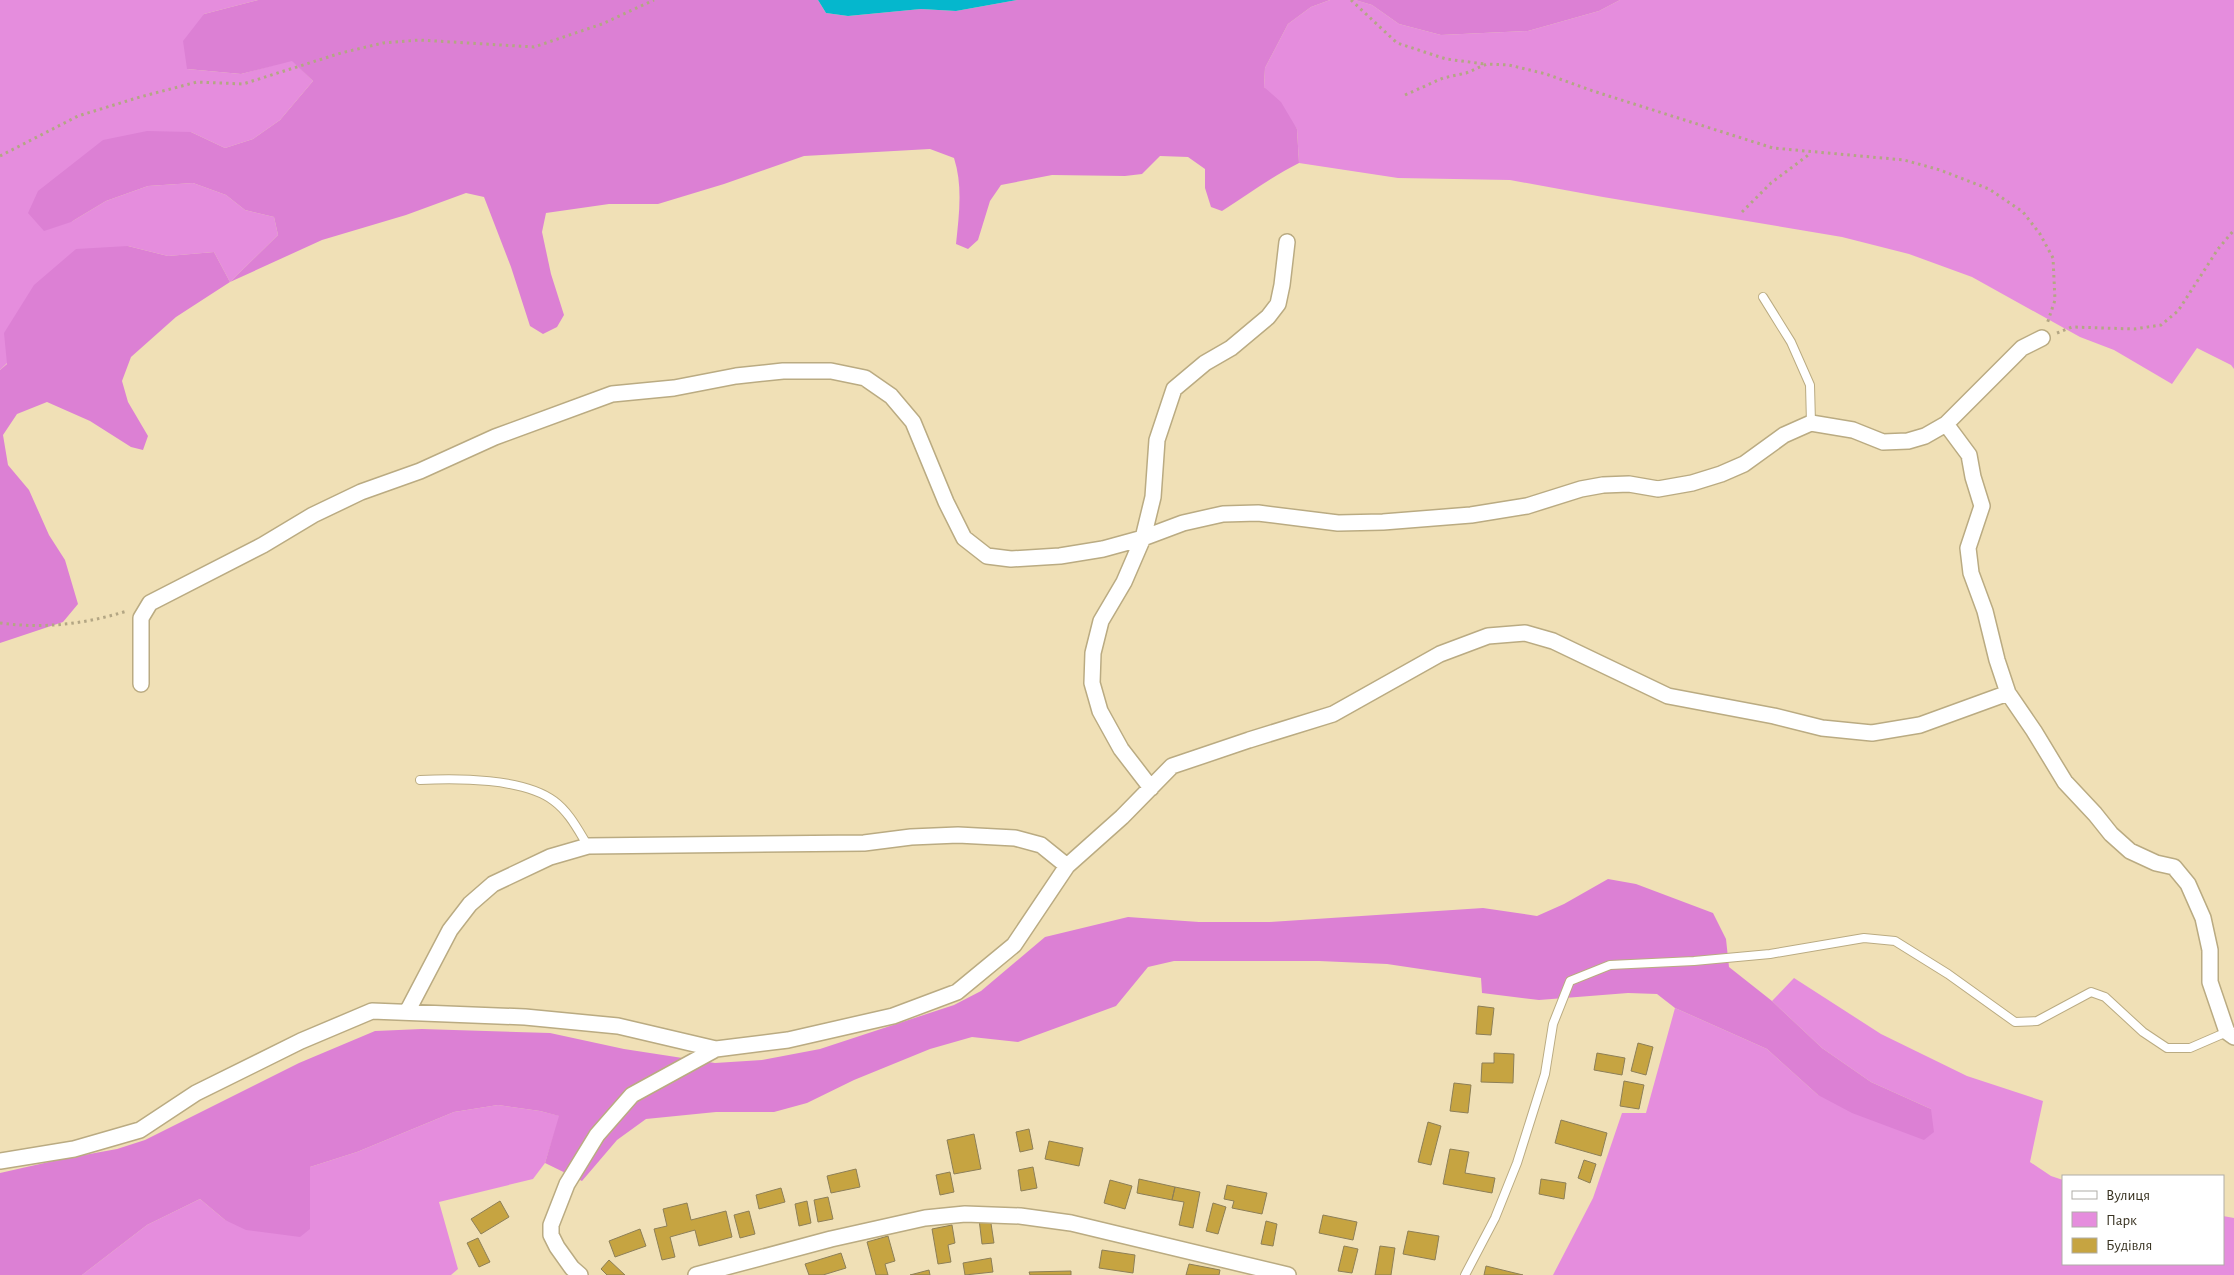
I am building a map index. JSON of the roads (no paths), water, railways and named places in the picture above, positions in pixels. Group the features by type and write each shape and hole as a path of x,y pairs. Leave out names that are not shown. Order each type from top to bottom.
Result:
{"street":[{"path":"1152,788 1117,741 1100,711 1092,683 1093,653 1101,621 1124,582 1143,538 1153,497 1157,440 1174,389 1204,362 1231,348 1268,317 1278,304 1287,242"},
{"path":"141,684 141,618 150,603 263,545 313,515 353,496 420,471 495,437 532,425 612,394 674,388 736,376 783,371 831,371 864,378 891,396 913,422 946,502 964,538 987,556 1011,559 1060,556 1104,549 1143,538 1183,523 1223,514 1258,513 1338,523 1384,522 1471,515 1527,506 1581,489 1604,485 1629,484 1658,489 1692,483 1744,464 1784,435 1811,422 1853,430 1883,442 1908,441 1925,436 1946,424 2022,348 2042,338"},
{"path":"1946,424 1969,455 1973,477 1982,506 1968,548 1971,573 1985,611 1997,660 2008,693 2065,782 2096,814 2111,834 2130,850 2156,863 2174,867 2188,884 2203,918 2210,950 2210,982 2231,1035"},
{"path":"0,1161 74,1149 140,1130 196,1093 301,1041 372,1011 525,1017 618,1026 716,1049 788,1040 893,1016 957,992 1014,945 1067,866 1122,817 1172,766 1333,714 1440,654 1488,636 1525,633 1553,641 1668,696 1774,716 1822,728 1872,733 1920,725 2008,693"},
{"path":"408,1012 450,930 470,904 493,884 501,880 550,856 588,846 864,843 911,837 958,835 1015,838 1041,845 1067,866"},
{"path":"580,1275 572,1268 551,1235 551,1225 567,1184 592,1143 632,1095 716,1049"},
{"path":"696,1275 831,1239 925,1218 965,1214 1020,1216 1071,1223 1288,1275"}],"lane":[{"path":"1763,297 1792,342 1810,385 1811,422"},
{"path":"420,780 453,778 526,788 553,800 570,817 588,846"},
{"path":"1465,1275 1495,1218 1517,1162 1546,1074 1553,1024 1570,981 1610,965 1694,961 1770,954 1864,938 1895,941 1948,974 2015,1022 2037,1021 2091,992 2105,997 2143,1032 2166,1048 2190,1048 2231,1035"}],"water":[{"path":"818,0 1017,0 956,11 921,9 848,16 826,13"}]}
